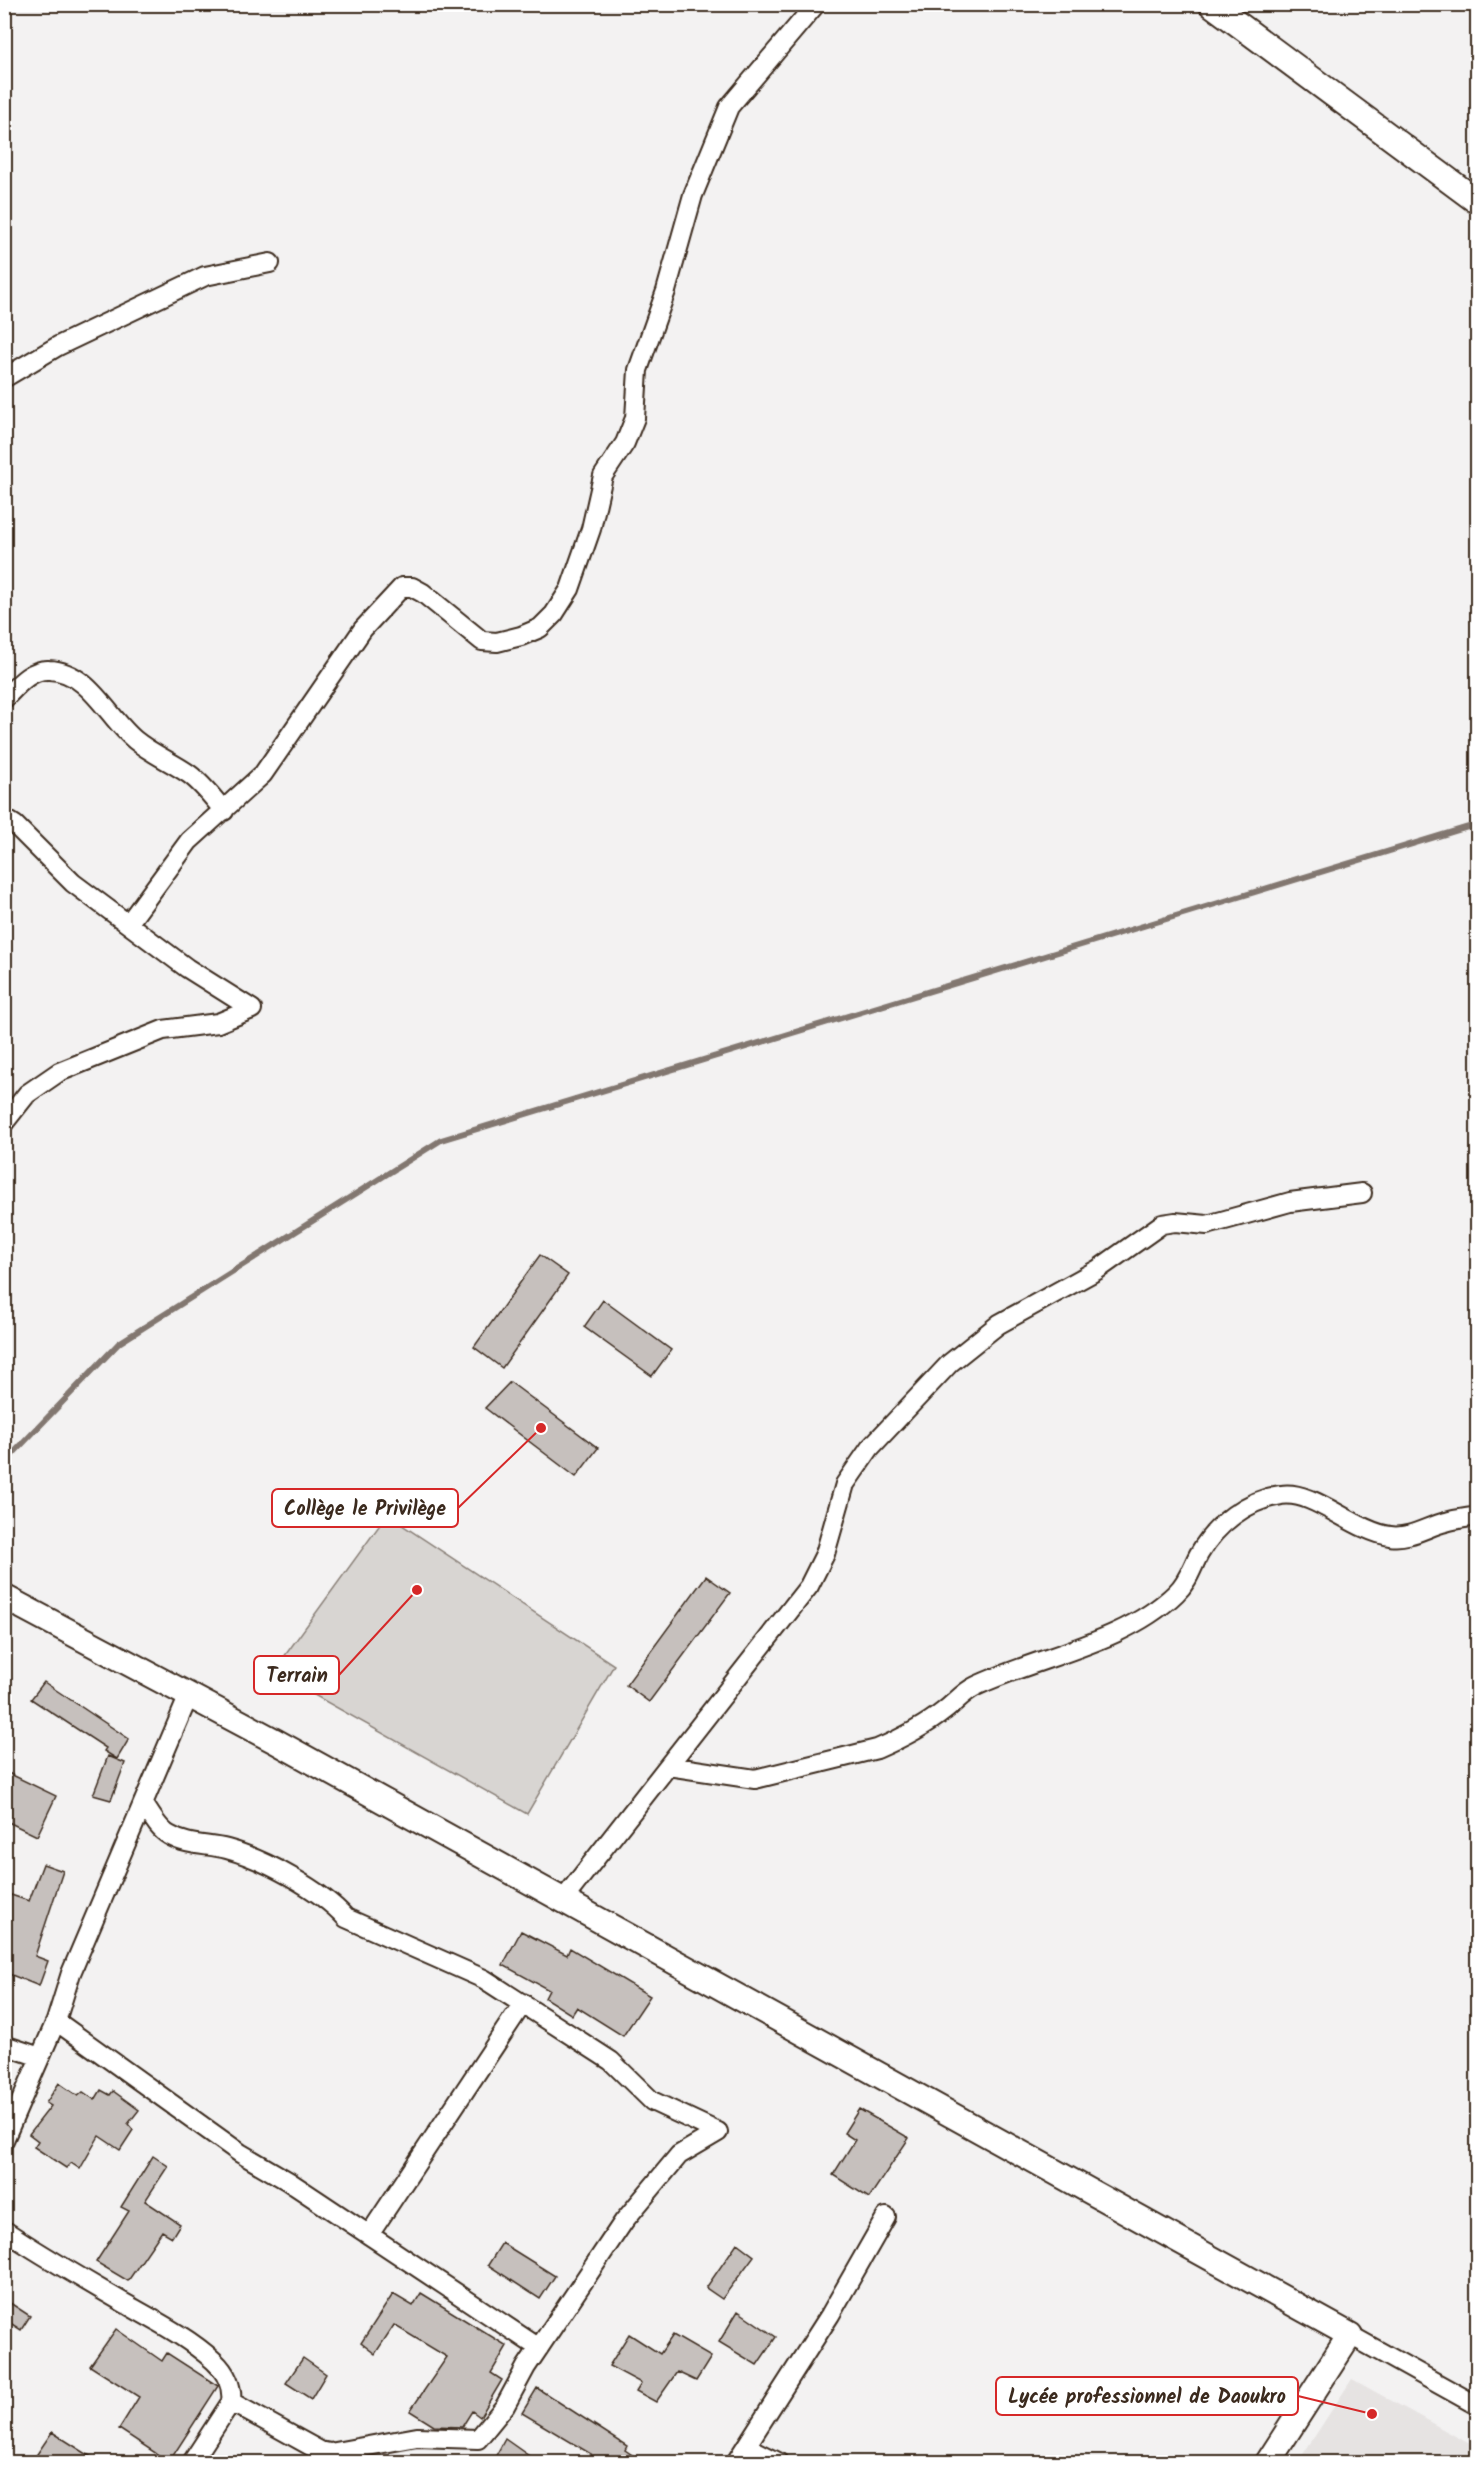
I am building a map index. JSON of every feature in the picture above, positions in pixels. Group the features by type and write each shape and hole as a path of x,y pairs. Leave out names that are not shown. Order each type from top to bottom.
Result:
{"street":[{"path":"128,924 189,841 263,774 363,629 402,587 412,587 423,593 482,642 497,642 521,636 540,628 554,614 570,589 591,529 603,476 626,443 635,418 638,370 666,291 693,195 729,107 816,4"},
{"path":"1211,4 1478,202"},
{"path":"4,378 58,346 205,276 270,263"},
{"path":"4,699 21,681 36,671 50,669 67,674 94,693 134,739 192,776 224,811"},
{"path":"4,818 15,825 74,883 187,968 252,1009 218,1023 185,1026 154,1033 59,1072 27,1094 4,1123"},
{"path":"563,1900 809,1586 825,1554 845,1484 870,1448 950,1363 999,1324 1097,1270 1162,1224 1175,1222 1207,1225 1290,1202 1362,1193"},
{"path":"668,1766 755,1779 877,1749 945,1711 973,1688 1018,1668 1081,1647 1143,1618 1184,1585 1200,1552 1226,1520 1242,1509 1280,1495 1304,1497 1348,1521 1389,1536 1401,1537 1445,1522 1478,1516"},
{"path":"4,1597 189,1695 563,1900 1478,2406"},
{"path":"4,2140 56,2021 71,1973 189,1695"},
{"path":"143,1803 167,1835 188,1843 226,1849 256,1860 332,1902 346,1918 468,1970 611,2061 652,2101 718,2132 679,2155 624,2221 539,2348 493,2423 478,2439 417,2437 330,2453 303,2442 231,2402"},
{"path":"369,2235 523,2003"},
{"path":"56,2021 240,2153 288,2181 539,2348"},
{"path":"4,2044 40,2057"},
{"path":"736,2463 830,2315 886,2217"},
{"path":"4,2230 43,2257 164,2326 216,2362 226,2375 232,2392 231,2402 192,2463"},
{"path":"1268,2463 1350,2335"},
{"path":"746,2446 778,2463"}],"shaded area":[{"path":"387,1515 614,1665 527,1814 273,1672"},
{"path":"1352,2379 1477,2448 1477,2462 1298,2462"}],"building":[{"path":"540,1255 568,1275 502,1368 474,1347"},
{"path":"603,1300 671,1350 652,1376 584,1327"},
{"path":"510,1382 598,1448 576,1477 485,1408"},
{"path":"706,1576 730,1593 649,1702 626,1685"},
{"path":"44,1682 129,1739 117,1759 104,1751 106,1748 31,1699"},
{"path":"108,1756 125,1763 111,1800 93,1795"},
{"path":"4,1771 56,1796 37,1836 4,1820"},
{"path":"43,1864 63,1871 35,1956 48,1961 39,1986 4,1972 4,1904 8,1894 29,1901"},
{"path":"521,1931 567,1955 570,1948 650,1996 623,2036 577,2007 572,2015 545,1998 549,1990 503,1965"},
{"path":"59,2083 78,2096 83,2092 95,2100 101,2090 110,2095 113,2091 139,2110 128,2124 133,2130 120,2150 99,2136 80,2169 71,2163 66,2168 34,2147 38,2141 29,2134 51,2106 46,2103"},
{"path":"859,2109 909,2138 869,2198 833,2175 855,2140 844,2133"},
{"path":"153,2156 168,2166 145,2201 180,2224 172,2237 162,2231 128,2281 96,2262 129,2211 121,2207"},
{"path":"502,2243 555,2276 540,2299 488,2265"},
{"path":"737,2243 754,2256 722,2299 706,2288"},
{"path":"421,2293 507,2346 491,2373 502,2380 480,2417 472,2411 462,2427 434,2426 410,2411 447,2357 394,2325 375,2354 361,2343 393,2294 413,2306"},
{"path":"4,2299 30,2316 21,2330 4,2319"},
{"path":"738,2311 776,2337 757,2365 719,2342"},
{"path":"116,2329 162,2361 167,2353 218,2386 169,2462 119,2429 139,2397 90,2366"},
{"path":"629,2334 660,2354 673,2335 711,2357 696,2381 677,2372 656,2402 636,2391 641,2383 609,2366"},
{"path":"303,2358 326,2374 311,2399 286,2383"},
{"path":"537,2388 627,2446 625,2450 644,2463 586,2463 591,2454 522,2413"},
{"path":"52,2432 101,2463 31,2463"},
{"path":"505,2439 539,2463 492,2463"}],"waterway":[{"path":"4,1463 119,1343 441,1140 1478,824"}],"place":[{"name":"Collège le Privilège","path":"541,1428"},
{"name":"Terrain","path":"417,1590"},
{"name":"Lycée professionnel de Daoukro","path":"1372,2414"}]}
